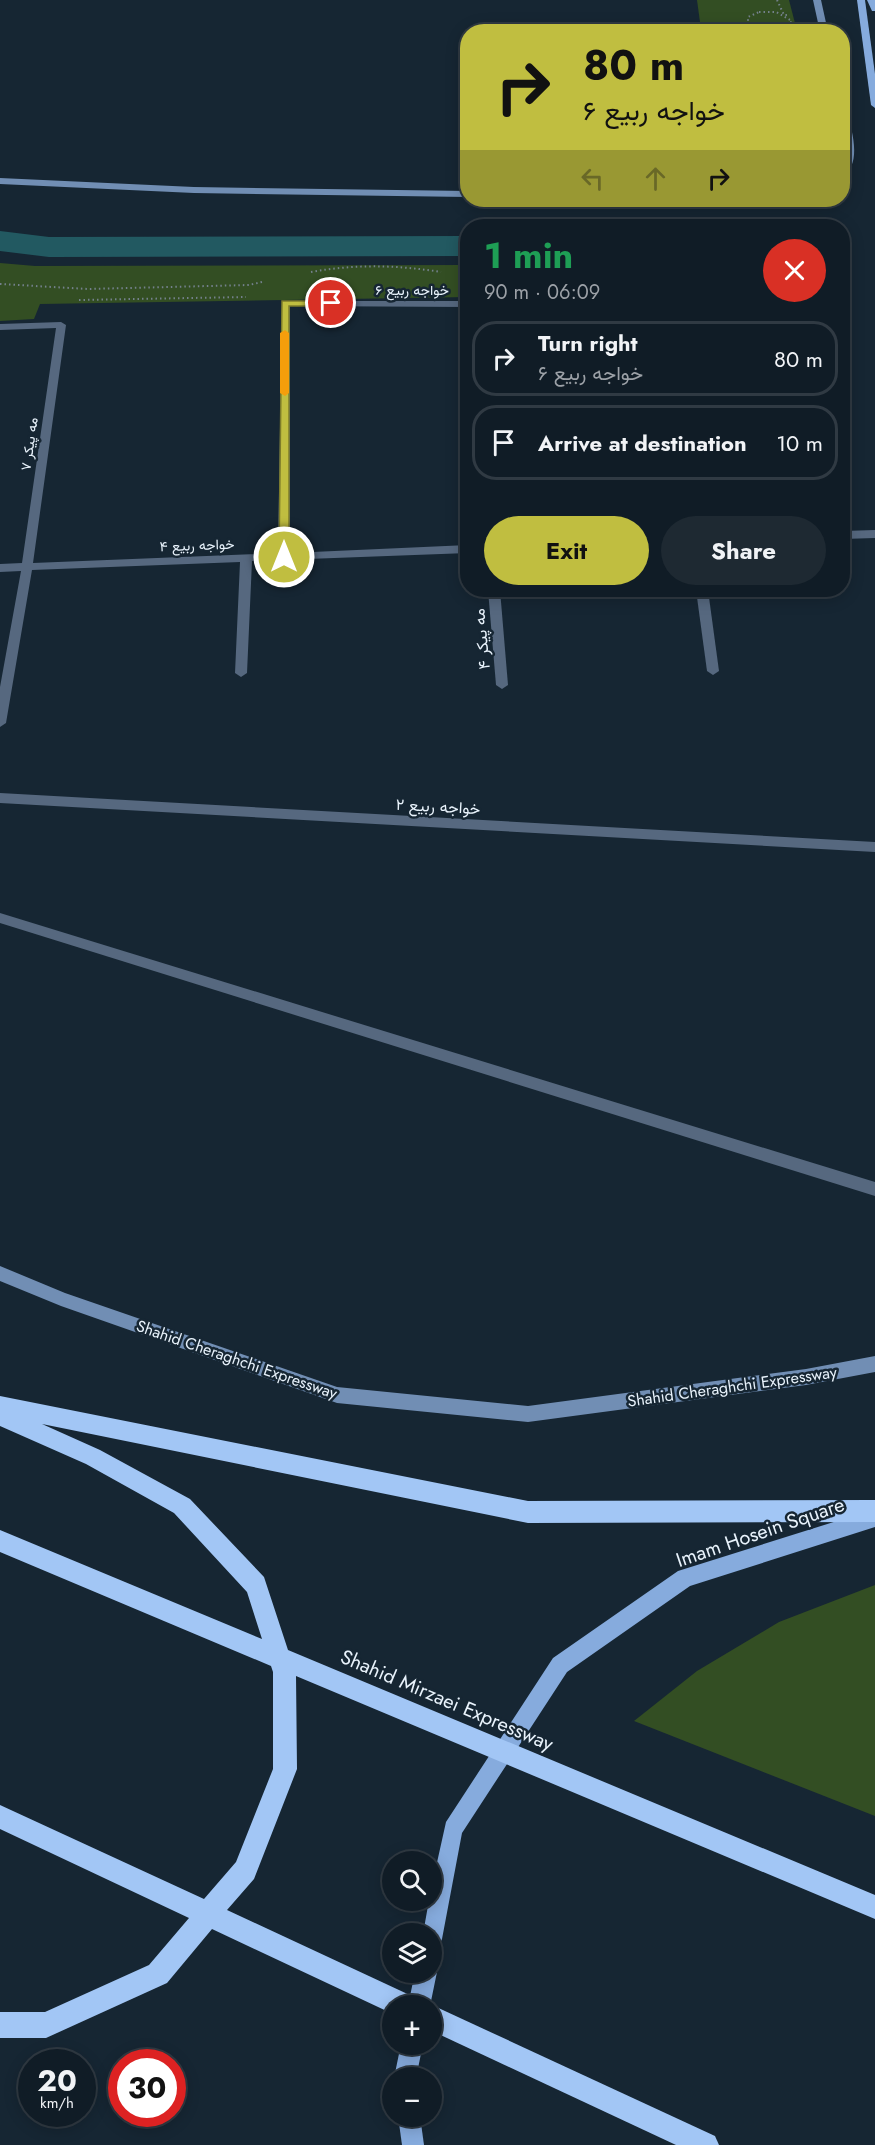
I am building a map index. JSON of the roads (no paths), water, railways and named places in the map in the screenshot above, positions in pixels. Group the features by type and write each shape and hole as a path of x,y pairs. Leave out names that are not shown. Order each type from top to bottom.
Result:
{"highway":[{"path":"0,1406 528,1512 875,1511"},
{"path":"0,1416 93,1457 182,1506 256,1585 284,1672 285,1769 245,1870 158,1974 46,2025 0,2025"},
{"name":"Shahid Mirzaei Expressway","path":"0,1541 875,1907"},
{"path":"0,1817 382,1995"},
{"path":"442,2023 706,2145"}],"main road":[{"path":"861,0 875,105"},
{"path":"871,0 875,9"},
{"name":"Imam Hosein Square","path":"435,1923 453,1829 560,1665 686,1578 875,1518"},
{"path":"411,2127 413,2145"}],"street":[{"path":"817,0 822,24"},
{"path":"0,181 194,190 460,194"},
{"name":"خواجه ربیع ۶","path":"284,557 285,303 460,304"},
{"name":"مه پیکر ۷","path":"0,327 61,325 27,567 0,723"},
{"path":"850,535 875,534"},
{"name":"خواجه ربیع ۴","path":"0,568 460,549"},
{"path":"241,673 246,558"},
{"name":"مه پیکر ۴","path":"495,597 502,686"},
{"path":"703,597 713,671"},
{"name":"خواجه ربیع ۲","path":"0,798 875,847"},
{"path":"0,918 875,1189"},
{"name":"Shahid Cheraghchi Expressway","path":"0,1273 61,1299 337,1395 528,1414 795,1379 875,1364"}],"waterway":[{"path":"0,241 49,247 460,246"}]}
